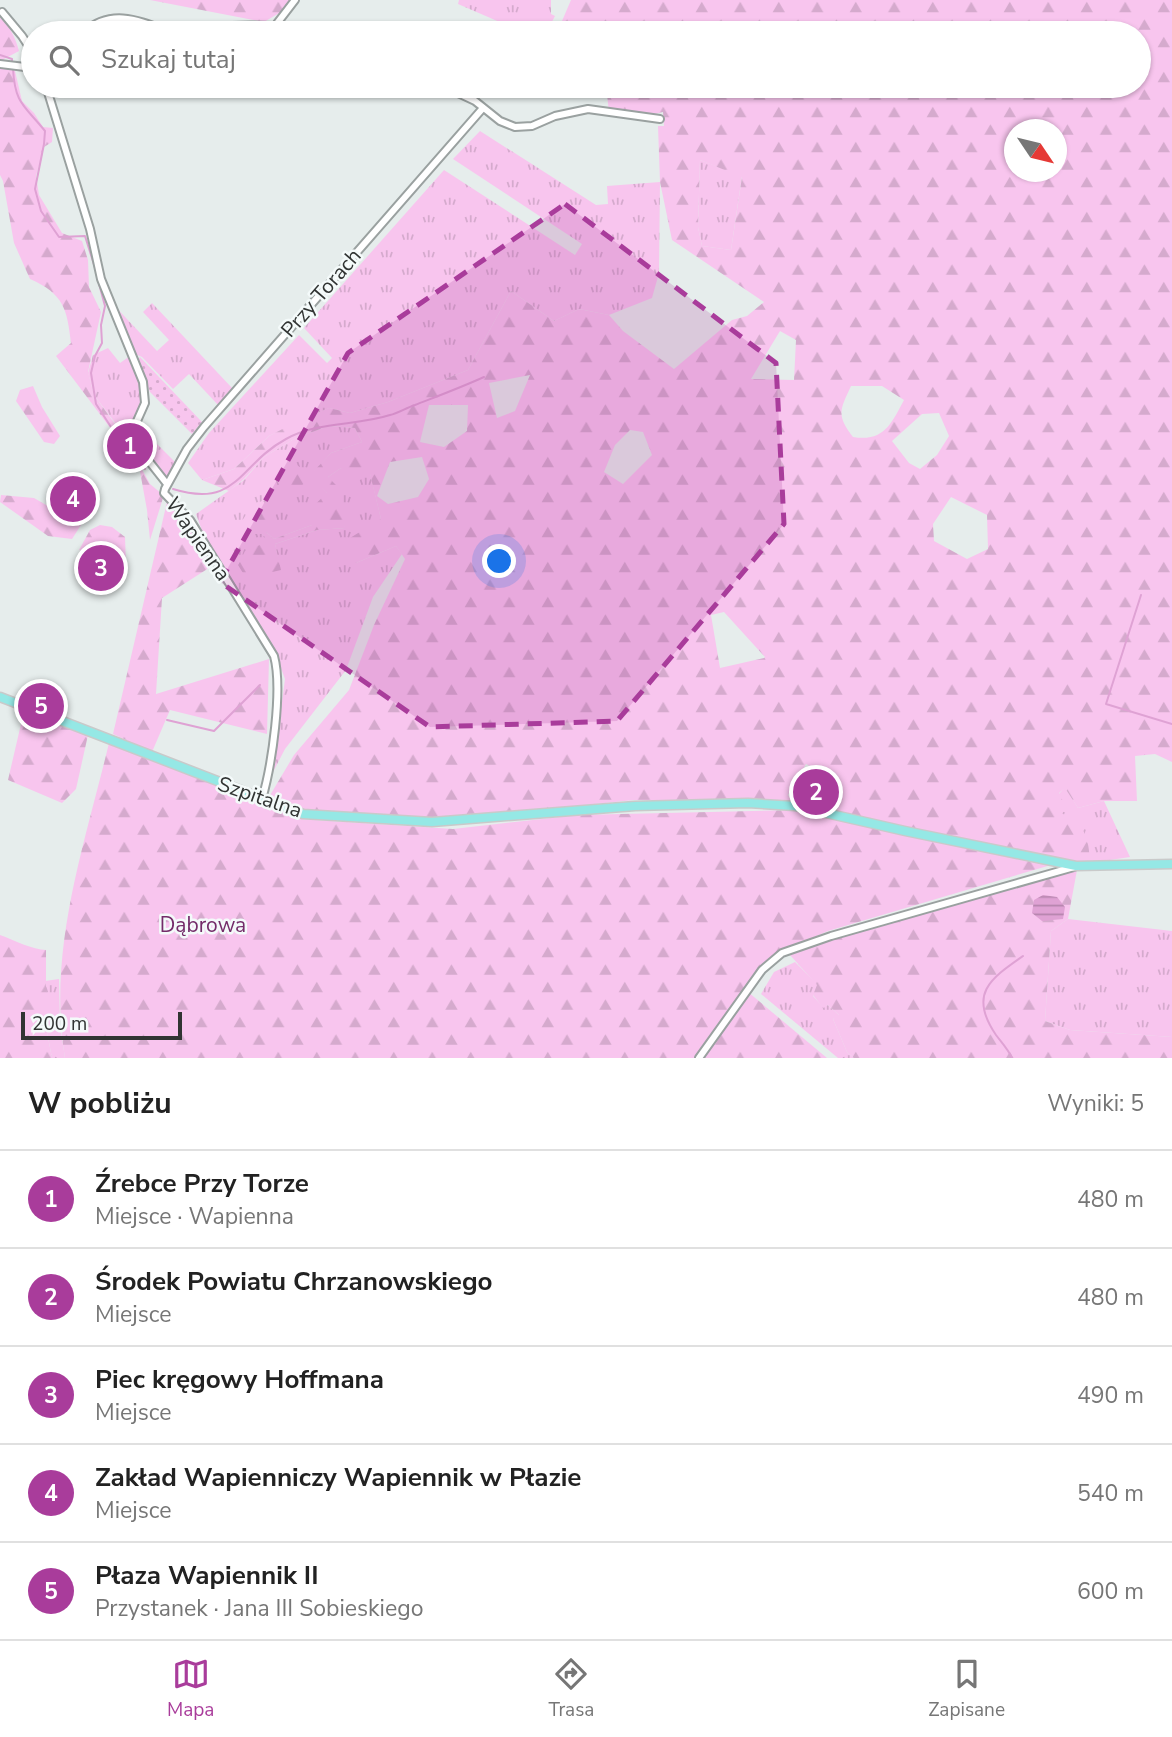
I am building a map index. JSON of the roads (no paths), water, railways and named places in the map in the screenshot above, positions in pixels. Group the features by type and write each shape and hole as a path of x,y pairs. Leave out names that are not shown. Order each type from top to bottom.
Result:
{"main road":[{"name":"Szpitalna","path":"0,697 303,814 452,822 635,806 736,803 795,806 1076,866"},
{"path":"1076,866 1172,864"}],"street":[{"path":"279,21 295,0"},
{"path":"2,12 21,35"},
{"path":"101,21 138,21"},
{"name":"Wapienna","path":"50,98 90,229 101,279 143,382 146,397 133,430 133,441 167,484 164,493 190,520 274,656 277,679 273,735 262,799"},
{"path":"469,98 508,125 523,127 572,111 603,109 660,119"},
{"name":"Przy Torach","path":"167,484 204,426 483,108"},
{"path":"699,1058 762,970 782,953 831,936 1076,866"}],"waterway":[{"path":"0,55 12,59 12,63"},
{"path":"13,69 18,97 45,131 35,189 41,211 59,237 85,236 97,274"},
{"path":"98,280 105,306 101,325 102,343 91,373 96,404 145,469"},
{"path":"173,489 195,494 225,489 270,449 299,433 393,414 484,377"},
{"path":"1141,595 1106,704 1172,724"},
{"path":"167,720 214,731 260,685"},
{"path":"225,789 256,802"},
{"path":"263,804 274,809"},
{"path":"1012,1058 988,1021 984,998 993,980 1023,956"}],"place":[{"name":"Źrebce Przy Torze","path":"130,446"},
{"name":"Zakład Wapienniczy Wapiennik w Płazie","path":"73,499"},
{"name":"Piec kręgowy Hoffmana","path":"101,568"},
{"name":"Płaza Wapiennik II","path":"41,706"},
{"name":"Środek Powiatu Chrzanowskiego","path":"816,792"}],"park label":[{"name":"Dąbrowa","path":"203,925"}]}
